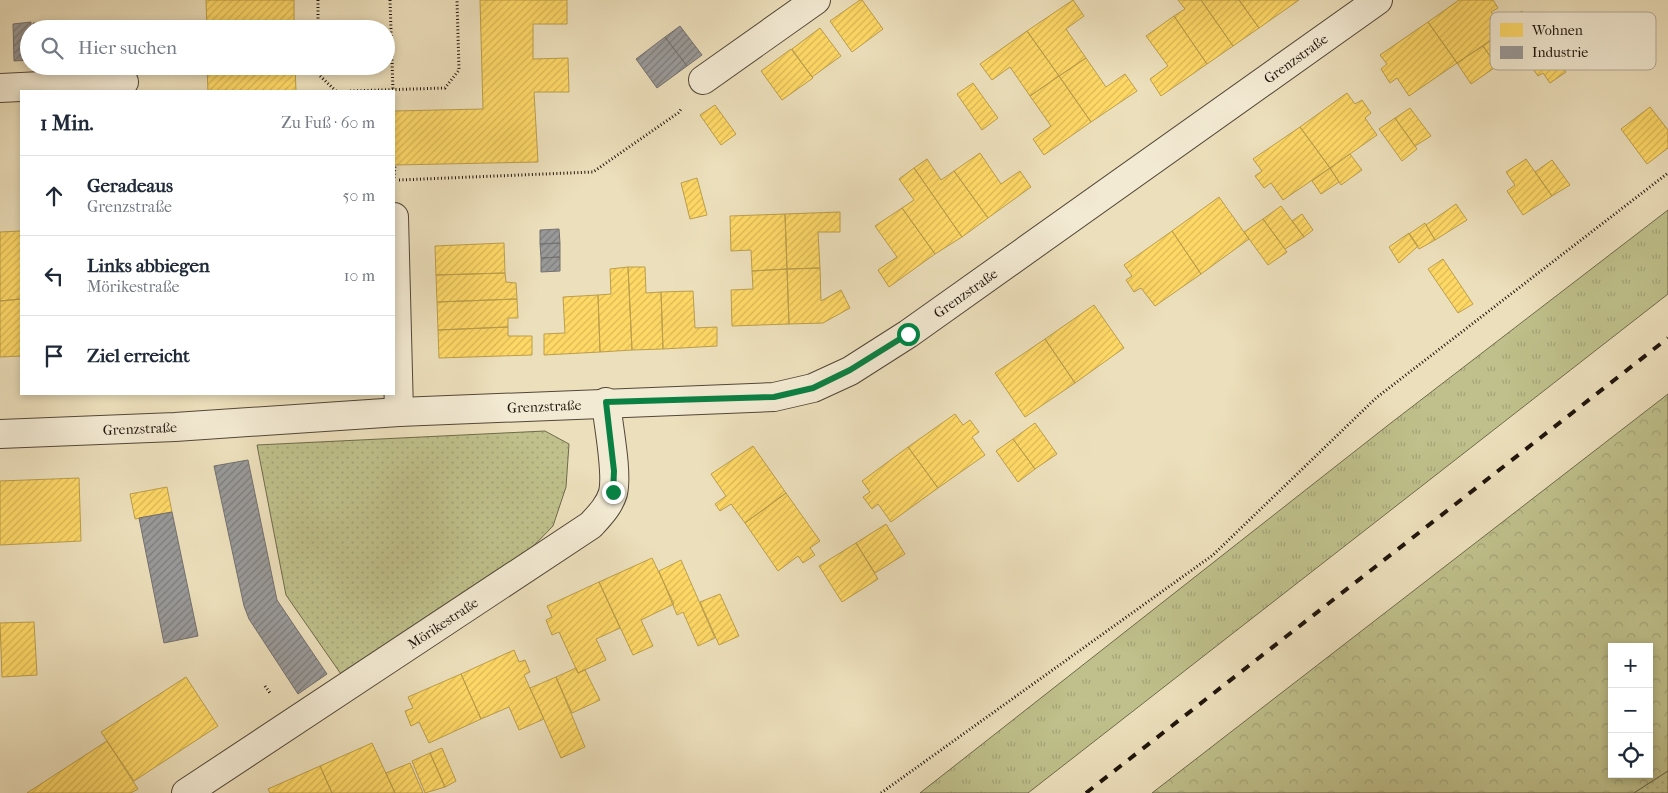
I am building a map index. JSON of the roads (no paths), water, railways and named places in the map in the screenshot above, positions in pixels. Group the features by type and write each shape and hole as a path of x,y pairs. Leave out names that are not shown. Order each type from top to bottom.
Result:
{"street":[{"path":"703,80 816,0"},
{"name":"Grenzstraße","path":"0,434 175,427 399,412 606,402 774,397 813,388 850,370 908,334 1378,0"},
{"path":"0,88 124,82"},
{"path":"395,256 399,412"},
{"name":"Mörikestraße","path":"186,793 591,525 605,509 613,492 614,471 606,402"}],"railway":[{"path":"1086,793 1668,338"}]}
